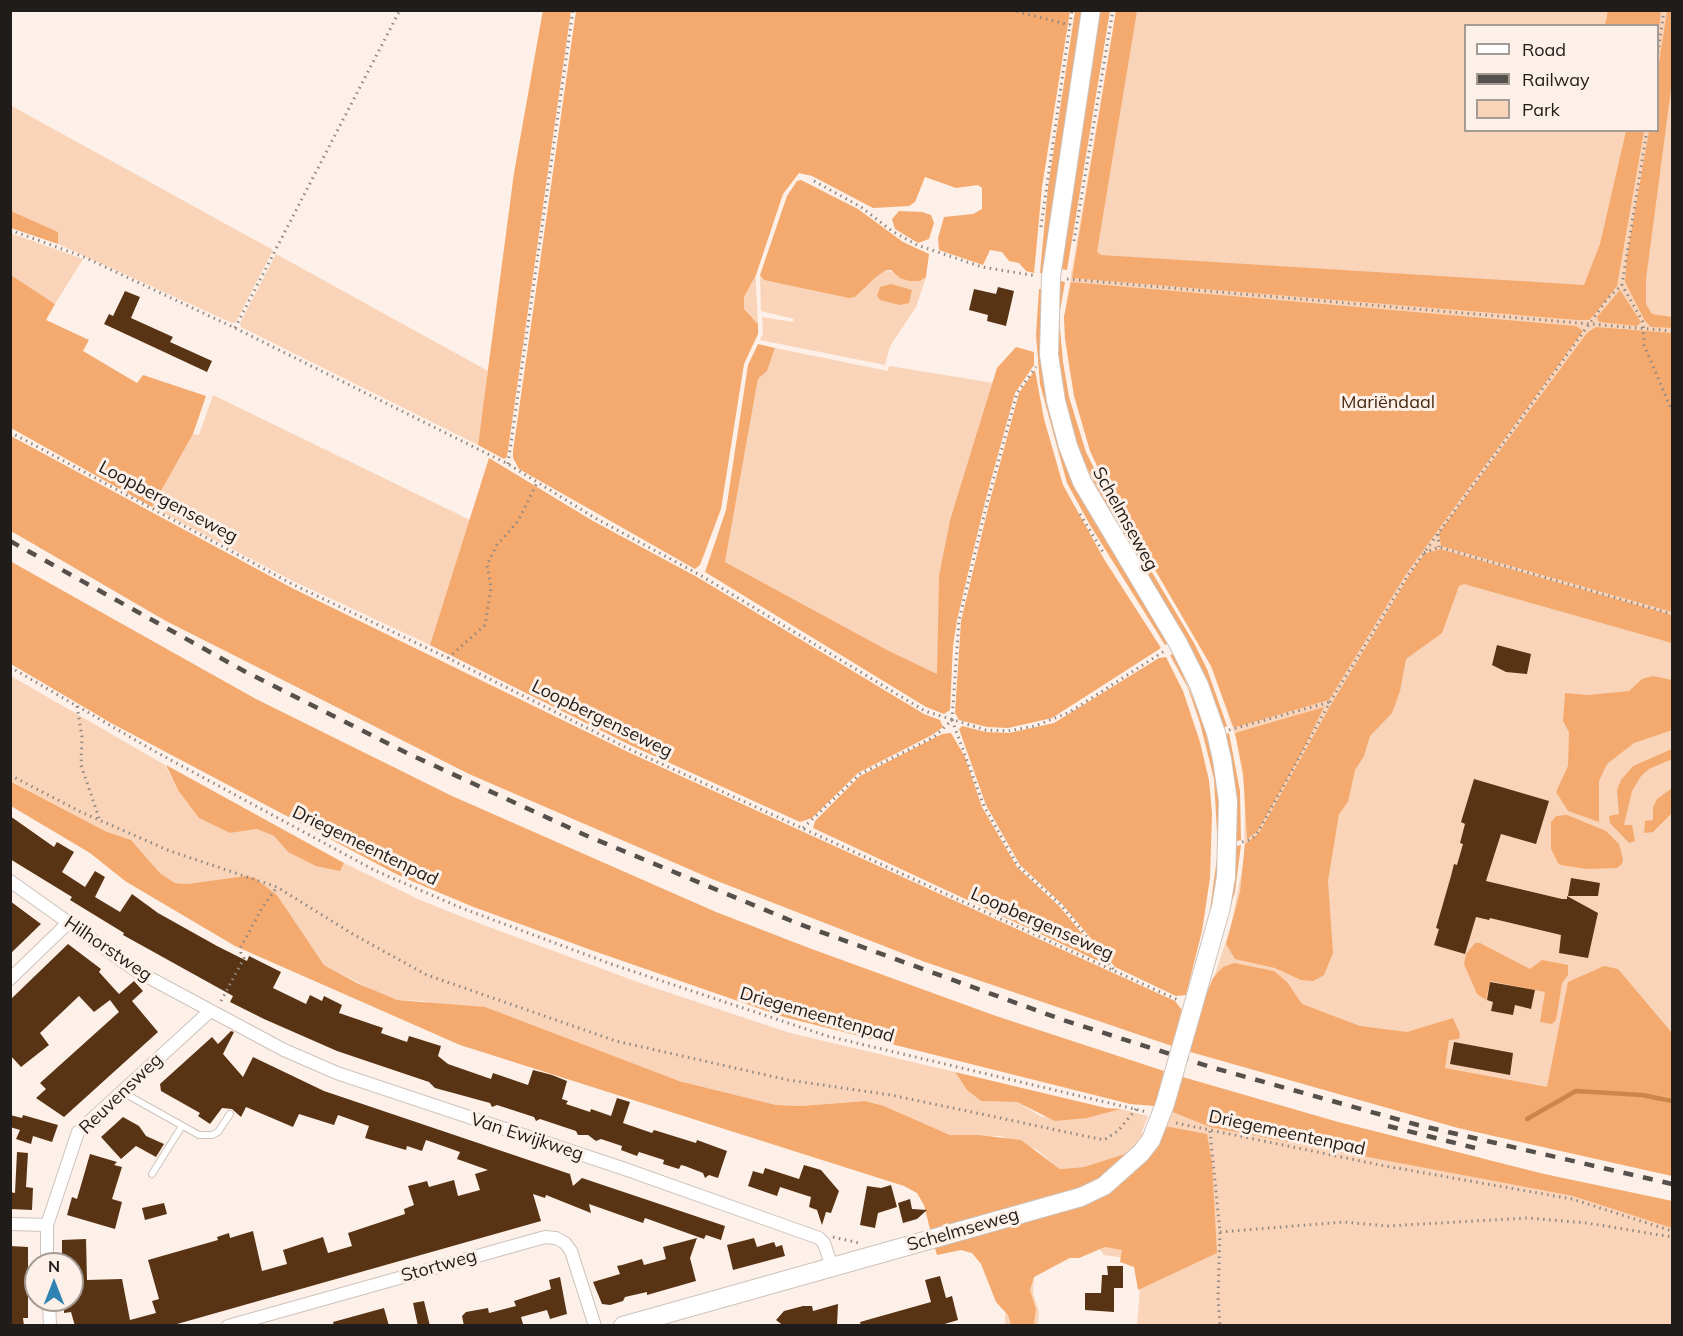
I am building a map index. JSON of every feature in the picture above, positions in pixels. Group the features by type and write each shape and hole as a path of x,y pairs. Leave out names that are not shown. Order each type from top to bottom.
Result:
{"main road":[{"name":"Schelmseweg","path":"623,1326 1081,1197 1104,1186 1124,1170 1150,1140 1162,1111 1238,846 1227,790 1224,731 1178,643 1082,482 1068,446 1056,401 1049,355 1091,10"}],"street":[{"name":"Hilhorstweg","path":"10,881 135,970 212,1012"},
{"path":"10,979 68,923"},
{"name":"Reuvensweg","path":"47,1252 46,1225 78,1132 212,1012"},
{"name":"Van Ewijkweg","path":"212,1012 284,1050 337,1073 622,1168 820,1239"},
{"path":"10,1224 46,1225"},
{"name":"Stortweg","path":"228,1326 545,1237 556,1238 565,1243 571,1251 595,1326"},
{"path":"820,1239 832,1267"}],"lane":[{"path":"122,1092 199,1135 212,1135 218,1132 230,1114"},
{"path":"152,1174 182,1126"}],"path":[{"path":"235,328 400,10"},
{"path":"508,464 573,10"},
{"path":"1074,245 1113,10"},
{"path":"1659,46 1664,10"},
{"path":"1010,11 1070,26"},
{"path":"1238,846 1252,839 1258,832 1330,702 1437,532 1608,298 1622,285 1647,132"},
{"path":"814,181 861,207 905,239 942,255 982,267 1059,278 1672,331"},
{"path":"10,230 84,257 235,328 508,464 537,483 700,575 925,711 986,730 1008,730 1054,720 1178,643"},
{"path":"1059,278 1070,268"},
{"path":"1059,278 1066,289"},
{"path":"1622,285 1643,322 1644,345 1672,411"},
{"path":"1036,367 1017,393 984,513 959,620 952,720 984,806 1018,866 1061,905 1116,972"},
{"name":"Loopbergenseweg","path":"10,432 294,585 629,748 1116,972 1192,1012"},
{"path":"448,658 485,625 491,588 487,565 497,545 518,521 537,483"},
{"path":"1437,532 1439,547"},
{"path":"1423,553 1439,547 1672,614"},
{"name":"Driegemeentenpad","path":"10,667 156,752 374,870 459,907 611,964 828,1036 1136,1109 1162,1111 1210,1131 1385,1167 1572,1199 1672,1232"},
{"path":"1224,731 1330,702"},
{"path":"77,706 82,737 81,765 99,820"},
{"path":"1224,731 1227,718"},
{"path":"803,828 860,774 933,737 952,720"},
{"path":"1224,731 1234,738"},
{"path":"10,775 99,820 170,851 277,887 364,942 426,975 616,1041 788,1080 891,1095 1104,1140 1119,1131 1136,1109"},
{"path":"1238,846 1244,831"},
{"path":"212,1012 244,958 241,947 262,908 277,887"},
{"path":"1210,1131 1220,1232 1218,1297 1220,1326"},
{"path":"1220,1232 1344,1222 1387,1226 1527,1218 1587,1223 1672,1238"},
{"path":"820,1239 837,1236 881,1253"}],"green space":[{"path":"543,10 571,11 507,457 504,459 478,445 514,173"},
{"path":"576,11 1070,11 1042,187 1034,273 1026,271 1019,263 1009,261 1002,252 990,250 983,265 939,250 938,238 944,217 973,214 982,209 982,188 978,185 956,188 925,177 915,202 909,206 873,208 812,176 799,173 783,194 756,275 744,297 744,309 758,324 758,334 744,364 721,509 700,565 695,569 519,469 513,458 513,451"},
{"path":"1075,11 1083,11 1043,273 1040,273 1048,187"},
{"path":"1099,11 1110,11 1067,270 1061,269"},
{"name":"Mariëndaal","path":"1116,11 1672,11 1672,1145 1209,992 1231,926 1244,859 1245,790 1236,738 1212,667 1084,430 1068,360 1064,317"},
{"path":"1116,11 1137,11 1097,252 1101,255 1584,285 1600,244 1626,132 1644,132 1617,286 1589,320 1072,278"},
{"path":"1608,11 1661,11 1659,28 1659,24 1605,24"},
{"path":"1667,11 1672,11 1672,82 1646,279 1646,304 1652,314 1672,317 1672,328 1651,327 1645,321 1625,282 1627,256 1649,132 1659,132 1659,63"},
{"path":"10,105 273,250 236,322 232,323 58,244 58,232 11,211"},
{"path":"801,180 858,209 903,242 929,254 926,277 920,281 909,281 900,278 891,270 886,270 855,297 849,298 764,280 760,275 787,196 797,181"},
{"path":"11,211 58,232 58,244 11,228"},
{"path":"899,211 922,212 931,215 934,223 929,239 918,243 895,229 892,219"},
{"path":"10,233 83,259 55,304 11,275"},
{"path":"276,254 488,371 478,445 241,327 240,323"},
{"path":"886,270 920,281 926,277 916,307 890,346 885,365 760,340 763,333 762,317 793,322 794,319 761,311 760,275 764,280 855,297 876,276"},
{"path":"11,275 55,304 46,320 89,340 83,351 137,383 143,375 206,396 193,434 152,507 11,428"},
{"path":"756,275 758,324 744,309 744,297"},
{"path":"1060,281 1065,282 1059,317 1063,362 1069,397 1086,452 1115,510 1207,669 1227,726 1223,728 1080,455 1064,399 1059,363 1057,340"},
{"path":"1071,282 1576,326 1583,331 1406,574 1329,700 1236,727 1233,726 1211,666 1108,489 1090,451 1074,396 1065,339 1064,317"},
{"path":"891,284 912,290 909,303 900,305 880,300 877,296 880,287"},
{"path":"1039,289 1042,289 1041,356 1075,486 1168,643 1165,645 1090,525 1067,483 1040,384 1036,335"},
{"path":"1620,290 1641,322 1637,326 1599,322 1597,317"},
{"path":"1596,327 1672,333 1672,612 1441,546 1439,533 1587,333"},
{"path":"758,344 775,348 767,371 758,379 725,562 889,651 937,674 939,575 950,520 997,368 1016,347 1034,352 1034,365 1015,393 985,502 957,620 953,646 950,710 944,714 926,707 705,572 726,510 748,365"},
{"path":"775,348 888,371 889,366 994,383 950,520 939,575 938,675 725,562 758,379 767,371"},
{"path":"1035,370 1044,419 1063,485 1104,559 1161,648 1052,718 1008,728 987,727 959,720 955,713 961,621 1019,393"},
{"path":"213,395 470,520 430,645 295,582 152,507 193,434 199,435"},
{"path":"11,436 292,588 628,752 1175,1001 1182,1010 1172,1046 925,962 712,879 469,774 166,621 11,531"},
{"path":"489,458 593,521 697,577 924,714 940,720 943,727 932,735 858,773 812,818 800,822 630,745 430,645"},
{"path":"1440,549 1672,615 1672,643 1464,584 1459,586 1442,633 1406,659 1400,691 1392,713 1370,736 1364,756 1355,770 1348,802 1339,814 1328,881 1333,953 1324,975 1313,981 1301,980 1275,968 1235,959 1226,944 1240,892 1245,844 1259,833 1332,703 1409,576 1424,554"},
{"path":"10,561 256,699 452,796 716,912 809,948 996,1016 1164,1071 1155,1106 1130,1104 784,1017 471,906 400,876 111,723 11,664"},
{"path":"1174,654 1203,721 1217,779 1220,803 1217,891 1209,918 1218,850 1214,779 1200,723 1188,688 1170,655"},
{"path":"1166,657 1183,691 1200,742 1209,780 1212,813 1210,878 1202,931 1186,995 1176,996 1115,967 1062,904 1020,865 986,805 959,729 962,726 986,732 1009,733 1054,723 1159,658"},
{"path":"11,676 165,765 178,790 230,833 257,829 274,836 288,852 340,871 344,863 420,900 470,920 643,984 790,1033 955,1072 967,1090 981,1101 1017,1102 1042,1117 1087,1118 1121,1109 1148,1116 1142,1132 1144,1137 1134,1151 1084,1167 1060,1169 1037,1150 1001,1136 950,1135 884,1106 865,1101 801,1106 776,1105 679,1081 424,1001 397,1000 383,995 324,965 277,895 259,881 244,876 187,884 175,883 160,873 131,840 105,831 11,781"},
{"path":"1653,676 1672,680 1672,730 1634,743 1607,764 1599,781 1599,822 1568,811 1556,792 1568,766 1569,732 1563,721 1565,693 1588,695 1629,691 1642,679"},
{"path":"1324,707 1299,758 1257,832 1247,839 1243,772 1235,733"},
{"path":"951,733 965,757 982,807 1017,867 1059,906 1109,966 813,828 815,821 860,776 942,734"},
{"path":"1229,733 1240,791 1241,840 1237,841 1237,810 1224,735"},
{"path":"1672,749 1672,759 1649,769 1641,776 1632,791 1624,825 1632,825 1635,841 1629,843 1610,823 1609,816 1619,814 1617,790 1621,780 1633,766"},
{"path":"166,765 344,863 340,871 316,866 288,852 274,836 257,829 230,833 199,818 178,790"},
{"path":"10,781 105,831 131,840 160,873 175,883 187,884 245,876 255,878 277,895 324,965 357,983 397,1000 485,1007 679,1081 776,1105 801,1106 865,1101 884,1106 950,1135 979,1135 1021,1140 1060,1169 1084,1167 1134,1151 1120,1165 1078,1192 931,1233 924,1205 917,1193 904,1186 460,1045 235,946 125,881 90,853 11,806"},
{"path":"1672,788 1672,813 1653,832 1644,833 1645,821 1653,820 1653,807 1657,799"},
{"path":"1567,815 1606,831 1619,844 1622,864 1617,868 1586,869 1558,863 1551,849 1551,822 1556,816"},
{"path":"1241,845 1235,892 1224,927 1237,846"},
{"path":"1475,943 1480,943 1530,969 1542,960 1568,965 1568,975 1562,983 1556,1020 1552,1024 1540,1022 1545,992 1490,981 1486,1000 1477,994 1464,964 1466,954"},
{"path":"1234,963 1274,971 1287,982 1302,1004 1360,1026 1407,1032 1453,1018 1460,1034 1459,1039 1449,1040 1445,1068 1547,1087 1568,982 1604,966 1618,969 1672,1033 1672,1176 1458,1128 1187,1051 1198,1014 1213,978 1223,967"},
{"path":"955,1072 1106,1108 1121,1109 1087,1118 1055,1121 1017,1102 981,1101 967,1090"},
{"path":"1179,1076 1338,1122 1544,1174 1672,1201 1672,1325 1137,1325 1140,1289 1134,1265 1126,1258 1104,1255 1096,1245 1034,1277 1033,1293 1039,1312 1038,1325 1007,1325 1005,1323 1009,1224 1130,1175"},
{"path":"1179,1076 1338,1122 1544,1174 1672,1201 1672,1228 1573,1196 1210,1127 1170,1111"},
{"path":"1164,1126 1207,1134 1212,1162 1217,1253 1138,1290 1134,1267 1120,1262 1122,1250 1105,1247 1079,1258 1069,1258 1034,1277 1030,1290 1036,1309 1034,1324 1030,1326 1011,1325 1008,1315 996,1302 981,1264 972,1253 961,1250 937,1255 934,1245 1068,1208"}],"building":[{"path":"998,287 1014,291 1006,326 987,321 988,315 969,310 974,289 996,294"},
{"path":"125,291 140,297 131,318 173,337 170,342 212,361 207,372 104,324 109,314 113,316"},
{"path":"1497,645 1531,654 1527,674 1506,672 1492,665"},
{"path":"1474,779 1549,801 1536,844 1501,834 1486,881 1562,899 1567,899 1567,896 1598,913 1588,958 1559,953 1561,935 1490,918 1489,920 1476,917 1465,954 1434,945 1439,929 1436,928 1454,864 1457,865 1463,844 1460,843 1465,824 1461,822"},
{"path":"10,816 54,847 57,842 74,852 62,872 85,887 95,871 105,877 95,897 120,912 132,894 158,913 217,946 247,961 249,956 281,972 273,988 306,1004 310,995 322,1001 324,996 342,1005 339,1013 383,1028 381,1033 407,1042 409,1036 441,1046 438,1056 448,1064 491,1079 493,1073 528,1085 533,1070 552,1075 567,1081 562,1099 568,1101 566,1104 590,1112 591,1109 611,1116 617,1098 630,1102 623,1123 652,1133 654,1130 696,1143 697,1140 727,1151 718,1178 709,1175 705,1178 703,1173 685,1166 681,1165 679,1169 663,1164 664,1160 639,1152 637,1156 621,1150 622,1146 601,1139 596,1141 588,1135 578,1135 576,1131 540,1119 536,1121 534,1117 497,1105 492,1107 490,1103 435,1088 429,1082 337,1051 230,1002 233,996 123,935 124,933 70,900 72,897 10,859"},
{"path":"1571,878 1600,883 1598,896 1568,896"},
{"path":"10,901 41,924 10,954"},
{"path":"68,944 101,969 99,972 119,994 134,981 143,991 132,1001 158,1032 64,1117 36,1098 46,1089 40,1083 119,1012 110,1000 94,1012 79,996 40,1033 49,1045 21,1067 10,1055 10,1000"},
{"path":"1490,982 1535,990 1531,1009 1515,1005 1513,1015 1491,1011 1493,1002 1487,1000"},
{"path":"231,1031 234,1032 223,1054 243,1077 253,1057 324,1091 570,1174 573,1186 582,1178 725,1226 721,1240 706,1235 704,1239 645,1218 643,1223 589,1204 591,1213 546,1195 545,1198 533,1194 541,1221 170,1326 75,1326 71,1312 84,1312 84,1252 62,1252 62,1240 86,1239 87,1280 122,1279 130,1320 156,1313 152,1301 159,1299 148,1260 218,1240 217,1237 229,1233 230,1238 253,1231 262,1271 287,1264 283,1250 323,1237 328,1253 352,1246 348,1233 405,1214 404,1209 414,1205 408,1186 427,1181 429,1187 454,1180 458,1196 480,1190 475,1174 488,1170 457,1159 460,1152 426,1140 422,1151 407,1146 406,1150 365,1138 369,1126 338,1115 334,1125 299,1114 293,1127 246,1107 241,1117 232,1109 222,1108 210,1124 198,1116 200,1113 161,1091 160,1084 212,1037 218,1044"},
{"path":"1454,1042 1513,1053 1510,1075 1450,1064"},
{"path":"10,1115 22,1118 23,1115 58,1125 52,1142 33,1136 31,1144 16,1139 20,1130 10,1127"},
{"path":"123,1117 139,1126 146,1136 164,1144 156,1157 136,1146 121,1159 101,1137"},
{"path":"17,1152 28,1153 26,1187 33,1188 32,1210 10,1209 10,1192 15,1193"},
{"path":"90,1154 117,1162 114,1165 122,1167 112,1199 122,1202 115,1229 67,1215 72,1197 77,1199"},
{"path":"804,1165 821,1170 839,1191 831,1213 826,1212 822,1225 817,1210 809,1207 811,1197 780,1187 777,1196 748,1186 753,1171 763,1174 765,1168 799,1179"},
{"path":"891,1185 897,1207 878,1213 875,1228 860,1225 867,1186 881,1188"},
{"path":"910,1199 912,1209 927,1210 917,1219 903,1223 898,1203"},
{"path":"164,1203 167,1214 145,1220 142,1208"},
{"path":"697,1238 690,1258 696,1281 647,1295 647,1292 625,1297 623,1301 610,1305 602,1304 593,1282 620,1274 617,1266 642,1259 644,1265 666,1259 663,1247"},
{"path":"754,1238 757,1247 774,1242 776,1247 782,1245 785,1256 733,1270 727,1245"},
{"path":"10,1246 28,1247 28,1252 24,1252 24,1312 28,1312 28,1318 23,1318 24,1326 12,1326"},
{"path":"1107,1266 1123,1266 1123,1288 1114,1288 1114,1312 1085,1310 1085,1293 1101,1293 1102,1275 1108,1275"},
{"path":"940,1276 946,1298 952,1296 958,1320 938,1326 861,1326 860,1322 931,1302 925,1280"},
{"path":"560,1277 567,1314 550,1319 547,1310 521,1317 523,1324 517,1326 464,1326 462,1316 466,1312 488,1308 489,1313 516,1306 514,1301 551,1289 549,1280"},
{"path":"424,1301 430,1326 418,1326 413,1303"},
{"path":"838,1304 837,1326 784,1326 776,1320 784,1311 803,1306 812,1306 813,1311"},
{"path":"384,1308 389,1326 334,1326 333,1322"}],"waterway":[{"path":"1527,1119 1576,1091 1642,1095 1672,1101"}],"railway":[{"path":"10,541 244,671 409,754 585,835 799,924 1063,1020 1214,1068 1418,1125 1672,1184"},
{"path":"1388,1126 1475,1148"}]}
